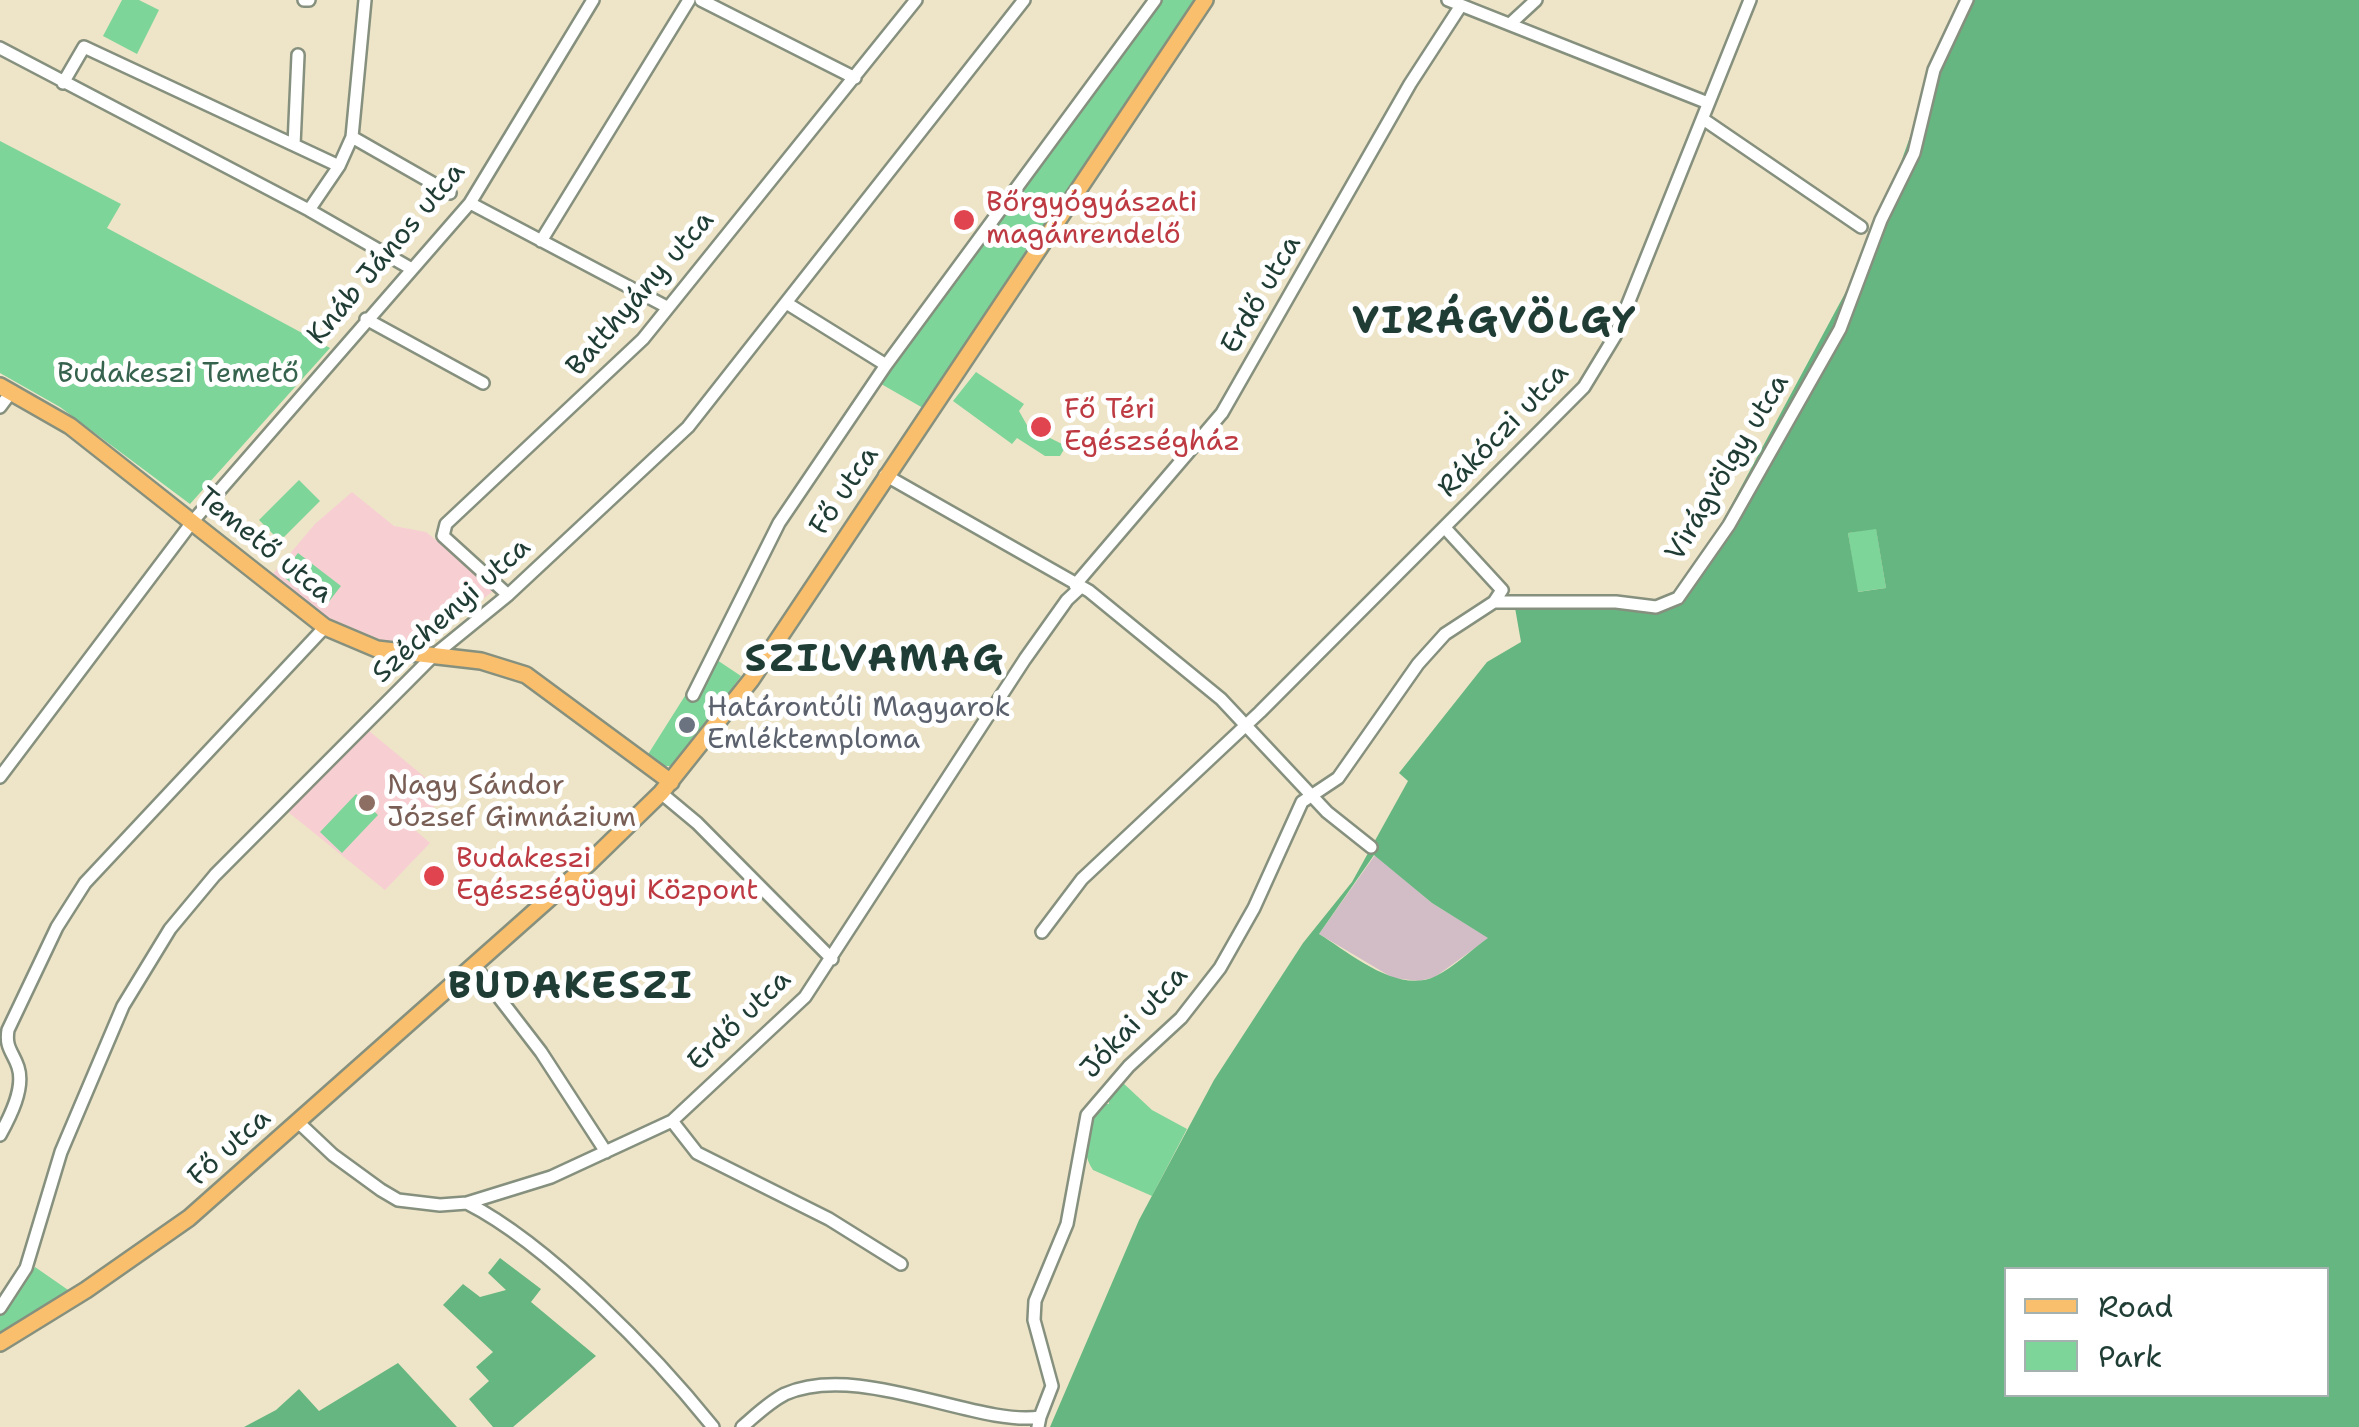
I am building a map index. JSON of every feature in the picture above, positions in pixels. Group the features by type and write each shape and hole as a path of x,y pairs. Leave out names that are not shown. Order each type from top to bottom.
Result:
{"main road":[{"name":"Fő utca","path":"0,1343 86,1290 189,1218 666,788 751,680 1205,0"},
{"name":"Temető utca","path":"6,388 70,426 326,627 378,649 481,662 526,675 666,788"}],"street":[{"path":"309,210 339,166 352,137 365,0"},
{"name":"Knáb János utca","path":"0,777 193,521 470,203 592,0"},
{"path":"541,241 688,0"},
{"path":"701,0 854,78"},
{"name":"Batthyány utca","path":"508,595 442,536 446,524 606,378 642,338 916,0"},
{"name":"Széchenyi utca","path":"0,1308 26,1268 61,1152 123,1006 154,954 216,875 432,656 508,595 688,427 1024,0"},
{"name":"Fő utca","path":"693,695 779,523 830,446 1155,0"},
{"path":"1510,24 1536,0"},
{"name":"Rákóczi utca","path":"1042,932 1082,879 1247,724 1445,528 1571,402 1601,363 1750,0"},
{"name":"Virágvölgy utca","path":"1494,602 1616,602 1656,606 1678,598 1729,525 1840,329 1858,273 1914,152 1934,70 1967,0"},
{"path":"1454,3 1708,103"},
{"name":"Erdő utca","path":"297,1120 338,1160 398,1200 467,1203 551,1177 672,1121 778,1025 832,960 1075,584 1222,412 1454,3"},
{"path":"63,83 84,46 173,92 339,166"},
{"path":"0,48 309,210 410,268"},
{"path":"294,145 298,55"},
{"path":"1703,118 1861,227"},
{"path":"352,137 450,193"},
{"path":"470,203 665,306"},
{"path":"788,304 886,366"},
{"path":"366,320 483,383"},
{"path":"0,407 6,388"},
{"path":"885,476 1075,584 1198,679 1371,847"},
{"path":"1313,794 1331,786 1348,766 1418,664 1445,634 1494,602 1502,590 1445,528"},
{"path":"0,1136 19,1090 17,1062 6,1042 8,1030 49,942 85,883 326,627"},
{"path":"666,788 832,960"},
{"name":"Jókai utca","path":"1039,1422 1052,1386 1034,1320 1035,1301 1068,1224 1087,1115 1129,1066 1181,1018 1220,968 1254,908 1302,802 1313,794"},
{"path":"474,965 541,1052 606,1152"},
{"path":"672,1121 697,1153 829,1219 900,1264"},
{"path":"467,1203 520,1236 553,1263 691,1398 713,1427"},
{"path":"742,1427 784,1394 824,1388 866,1393 990,1425 1039,1422"}],"shaded area":[{"path":"352,492 394,526 426,532 496,589 422,645 384,641 322,615 271,576 315,524"},
{"name":"Nagy Sándor József Gimnázium","path":"368,730 445,794 414,829 430,843 385,890 288,812"},
{"path":"1375,855 1432,903 1489,938 1435,977 1419,981 1393,978 1319,934"}],"green space":[{"path":"122,0 139,0 159,10 137,54 103,36"},
{"path":"1155,0 1205,0 930,412 876,381"},
{"path":"1959,0 2359,0 2359,1427 1050,1427 1139,1220 1214,1080 1303,943 1352,882 1408,781 1399,773 1487,662 1521,642 1514,602 1671,603 1697,569 1872,243","holes":["1876,529 1886,588 1858,592 1848,533","1374,855 1432,903 1488,938 1436,976 1406,980 1375,969 1319,934"]},
{"name":"Budakeszi Temető","path":"0,141 121,204 107,228 330,348 190,504 60,407 0,373"},
{"path":"976,372 1024,404 1019,411 1028,427 1066,446 1060,456 1045,456 1017,438 1012,444 953,401"},
{"path":"299,480 320,501 280,541 259,520"},
{"path":"1876,528 1886,588 1857,592 1848,533"},
{"path":"298,553 341,586 324,608 281,575"},
{"path":"717,660 741,676 683,757 674,766 661,766 647,756 688,691 698,693"},
{"path":"356,794 378,815 342,853 320,832"},
{"path":"1122,1082 1152,1110 1187,1129 1152,1196 1093,1170 1088,1161 1090,1127 1101,1104 1109,1104 1108,1096"},
{"path":"500,1258 541,1289 531,1302 596,1356 513,1427 493,1427 469,1399 489,1381 476,1367 493,1352 443,1305 463,1284 480,1297 506,1290 488,1273"},
{"path":"35,1267 71,1292 0,1335 0,1313"},
{"path":"398,1363 457,1427 244,1427 276,1410 299,1389 319,1411"}],"place":[{"name":"Bőrgyógyászati magánrendelő","path":"964,220"},
{"name":"Fő Téri Egészségház","path":"1041,427"},
{"name":"Határontúli Magyarok Emléktemploma","path":"687,725"},
{"name":"Nagy Sándor József Gimnázium","path":"367,803"},
{"name":"Budakeszi Egészségügyi Központ","path":"434,876"}],"district":[{"name":"VIRÁGVÖLGY","path":"1495,323"},
{"name":"SZILVAMAG","path":"875,661"},
{"name":"BUDAKESZI","path":"571,988"}]}
